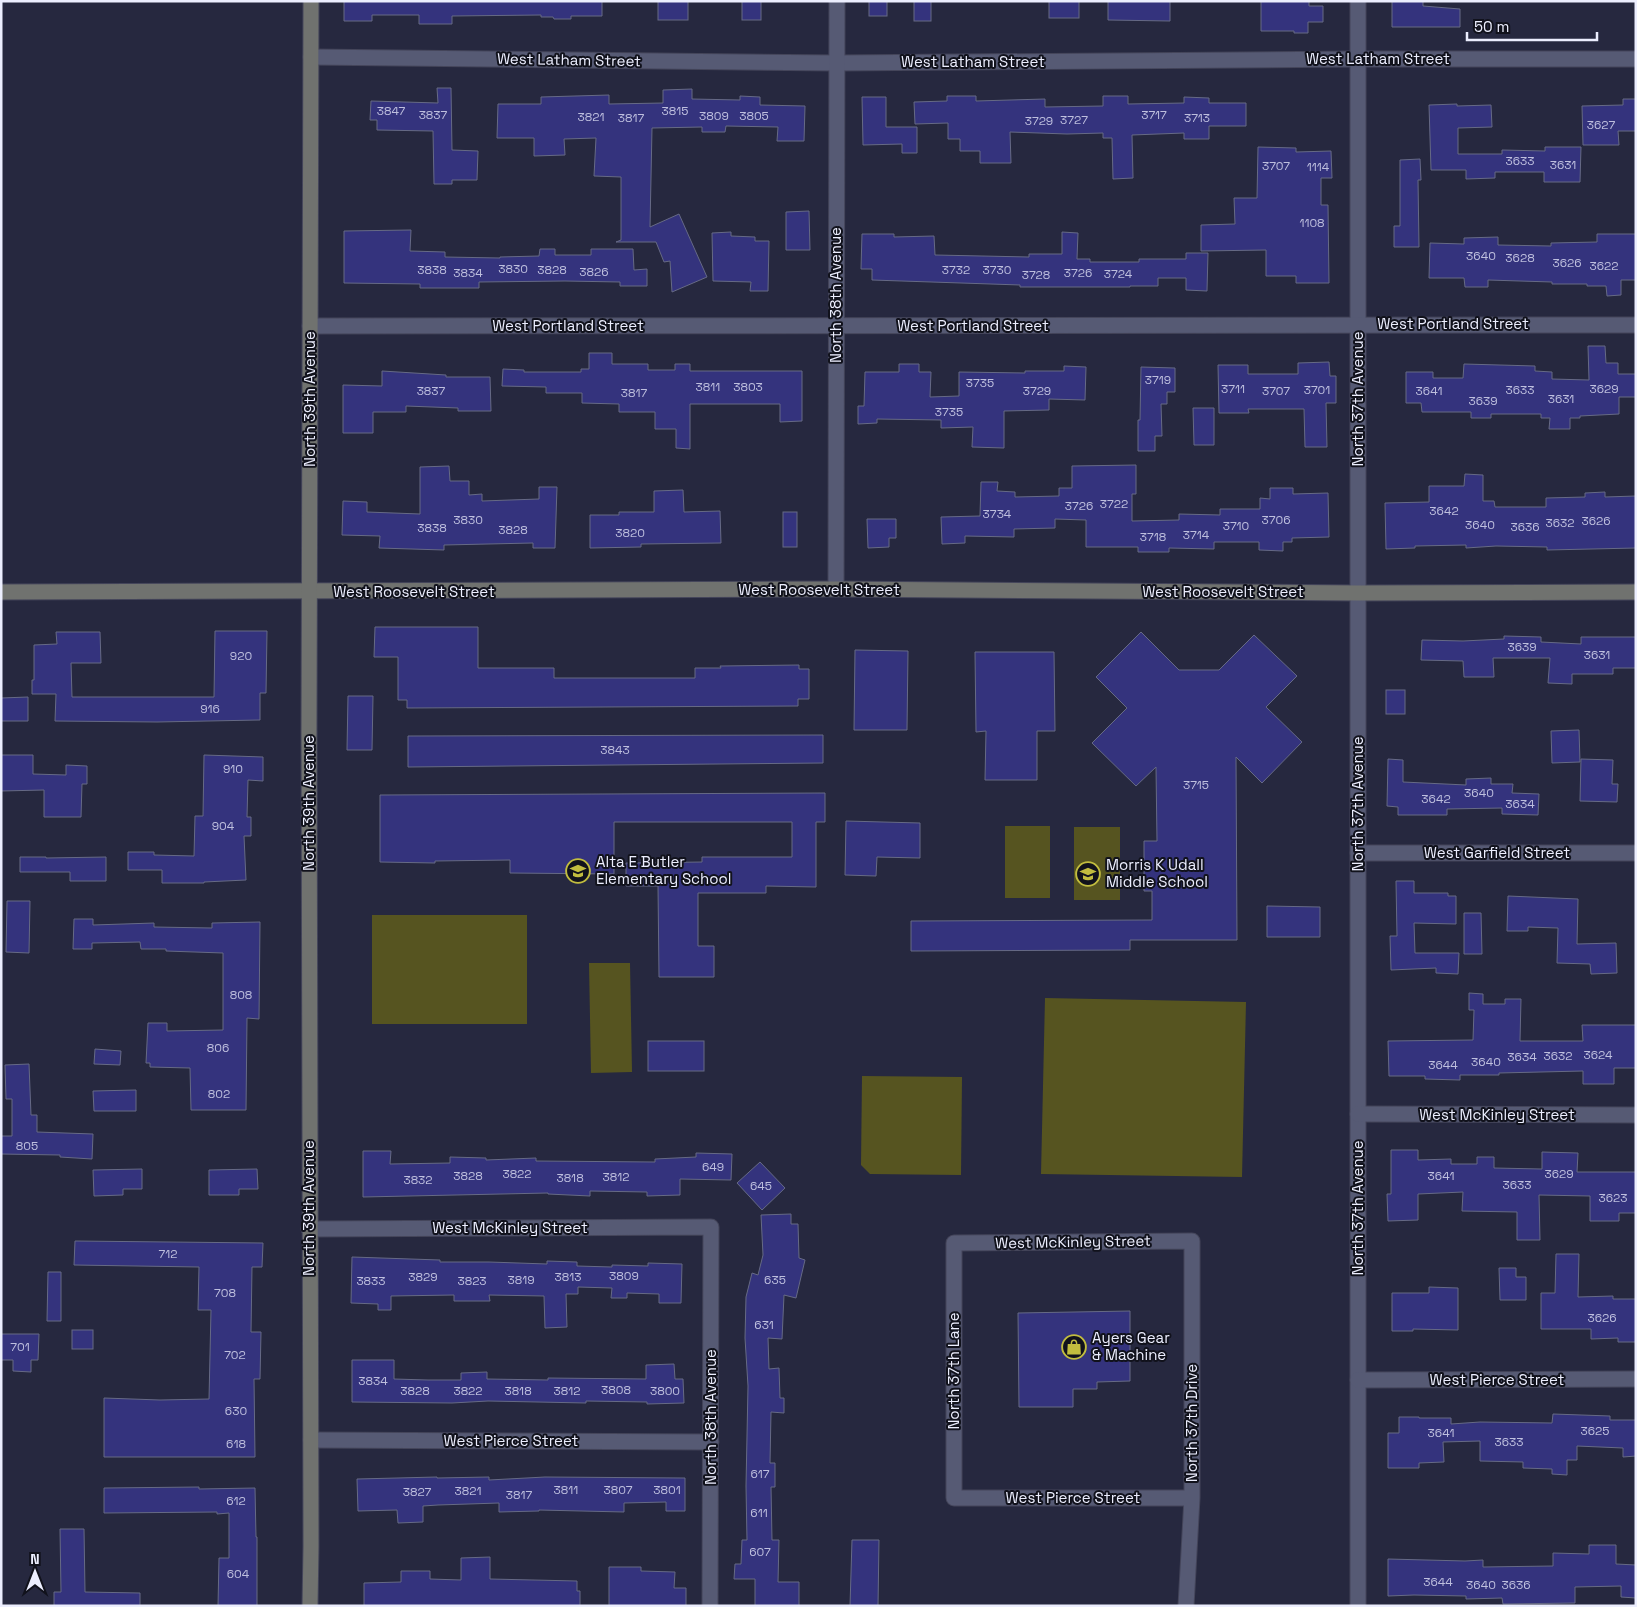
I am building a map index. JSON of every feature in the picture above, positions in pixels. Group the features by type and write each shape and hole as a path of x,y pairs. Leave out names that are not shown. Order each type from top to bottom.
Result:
{"street":[{"name":"North 39th Avenue","path":"310,1606 309,592 312,1"},
{"name":"North 38th Avenue","path":"836,1 836,590"},
{"name":"North 37th Avenue","path":"1358,1 1358,1606"},
{"name":"West Latham Street","path":"311,57 836,63 1636,59"},
{"name":"West Portland Street","path":"310,326 1636,325"},
{"name":"West Roosevelt Street","path":"1,592 836,590 1358,593 1636,592"},
{"name":"West Garfield Street","path":"1358,853 1636,853"},
{"name":"West McKinley Street","path":"1358,1114 1636,1115"},
{"name":"North 38th Avenue","path":"710,1606 711,1227"},
{"name":"West McKinley Street","path":"309,1229 711,1227"},
{"name":"West McKinley Street","path":"954,1243 1192,1241"},
{"name":"North 37th Drive","path":"1186,1606 1192,1498 1192,1241"},
{"name":"North 37th Lane","path":"954,1243 954,1498"},
{"name":"West Pierce Street","path":"1358,1380 1636,1379"},
{"name":"West Pierce Street","path":"310,1440 711,1442"},
{"name":"West Pierce Street","path":"954,1498 1192,1498"}],"shaded area":[{"path":"1005,826 1050,826 1050,898 1005,898"},
{"path":"1074,827 1120,827 1120,900 1074,900"},
{"path":"372,915 527,915 527,1024 372,1024"},
{"path":"589,963 630,963 632,1072 591,1073"},
{"path":"1045,998 1246,1002 1242,1177 1041,1174"},
{"path":"862,1076 962,1077 961,1175 870,1174 861,1165"}],"building":[{"path":"344,1 602,1 602,16 571,16 571,19 554,19 553,17 541,17 541,15 452,16 452,24 419,24 419,15 372,15 372,21 344,21"},
{"path":"658,1 688,1 688,20 658,20"},
{"path":"742,1 761,1 761,20 742,20"},
{"path":"869,1 887,1 887,16 869,16"},
{"path":"914,1 931,1 931,21 914,21"},
{"path":"1049,1 1079,1 1079,18 1049,18"},
{"path":"1108,1 1170,1 1170,21 1108,20"},
{"path":"1261,1 1309,1 1309,6 1323,6 1323,22 1308,22 1308,33 1261,31"},
{"path":"1392,1 1423,1 1423,6 1460,9 1460,27 1392,27"},
{"path":"437,88 451,88 452,150 478,151 477,180 452,180 452,184 434,184 433,131 377,130 377,120 370,120 371,101 438,103"},
{"path":"692,89 692,99 740,100 740,96 760,97 760,105 805,106 804,141 777,141 778,127 726,126 725,132 702,132 702,127 652,128 650,227 679,214 707,277 672,292 670,261 664,262 656,242 616,242 621,240 621,177 594,176 596,138 564,139 565,155 534,156 534,138 497,138 498,104 541,104 541,97 609,95 609,104 663,103 663,90"},
{"path":"947,96 976,96 976,101 1045,99 1045,107 1103,106 1103,96 1128,96 1128,104 1184,103 1184,97 1209,98 1209,103 1246,103 1246,126 1209,126 1209,139 1184,139 1184,133 1132,135 1133,178 1113,179 1112,138 1103,138 1103,133 1010,132 1011,163 980,163 980,151 960,151 960,139 948,139 948,123 915,124 914,102 947,101"},
{"path":"862,97 886,97 886,127 917,127 917,153 902,153 902,144 863,145"},
{"path":"1623,99 1636,99 1636,131 1618,131 1619,145 1583,145 1582,106 1623,105"},
{"path":"1457,104 1457,106 1491,105 1492,127 1458,128 1458,154 1502,154 1502,150 1545,151 1545,147 1581,147 1580,182 1544,182 1544,172 1495,172 1495,178 1466,179 1466,170 1431,170 1429,105"},
{"path":"1258,147 1296,148 1296,152 1331,151 1332,178 1321,178 1321,205 1328,205 1329,283 1296,283 1296,276 1266,276 1266,250 1201,251 1201,225 1235,224 1234,198 1257,198"},
{"path":"1420,159 1421,180 1418,180 1419,247 1394,247 1394,226 1400,226 1400,160"},
{"path":"809,211 810,250 786,250 786,212"},
{"path":"411,230 410,251 445,252 445,257 500,258 539,256 540,249 555,249 555,255 591,255 591,249 633,249 634,270 647,269 647,286 620,286 620,282 565,281 479,282 479,288 420,288 420,284 344,283 344,231"},
{"path":"731,232 731,236 755,237 755,241 769,241 768,291 750,291 751,282 713,281 712,233"},
{"path":"1062,232 1078,233 1077,259 1090,259 1090,262 1139,262 1139,259 1186,259 1186,253 1208,253 1207,291 1186,290 1186,278 1158,278 1158,286 1020,287 1020,285 872,280 872,269 861,269 862,234 894,234 894,237 934,236 935,255 1029,257 1029,254 1062,254"},
{"path":"1597,234 1636,234 1636,280 1621,280 1621,295 1607,296 1606,286 1587,286 1587,284 1488,280 1488,287 1465,287 1464,278 1429,278 1430,243 1464,244 1464,238 1498,237 1498,245 1551,246 1551,243 1597,242"},
{"path":"1588,346 1605,346 1606,363 1618,363 1618,374 1636,374 1636,397 1619,397 1619,414 1570,418 1570,429 1549,429 1550,418 1541,418 1541,414 1491,414 1491,418 1471,418 1471,412 1422,412 1421,403 1406,403 1406,372 1433,372 1433,378 1463,378 1464,364 1535,366 1535,371 1552,372 1552,379 1589,380"},
{"path":"589,353 612,353 612,364 648,364 648,370 675,370 675,364 690,364 690,371 802,371 802,421 780,422 780,404 690,404 690,449 676,448 676,429 655,429 655,412 619,412 619,404 582,403 582,393 546,393 546,387 502,386 503,369 524,370 524,372 581,372 581,369 589,369"},
{"path":"1329,362 1330,376 1336,376 1336,403 1326,403 1327,447 1305,447 1304,409 1248,409 1249,413 1219,413 1218,365 1248,365 1248,374 1298,374 1298,363"},
{"path":"899,364 919,364 919,372 931,372 930,397 959,396 959,372 1025,373 1025,371 1064,371 1064,366 1086,367 1085,400 1049,399 1049,410 1004,411 1004,448 972,447 973,427 941,428 941,420 877,419 877,423 858,424 858,406 864,406 865,372 899,372"},
{"path":"1141,367 1175,368 1175,392 1167,392 1167,404 1161,404 1162,436 1155,436 1155,451 1138,451"},
{"path":"382,371 446,375 446,377 490,377 491,411 458,411 458,408 406,406 406,412 373,412 373,433 343,433 343,385 382,386"},
{"path":"1193,408 1214,408 1214,445 1194,445"},
{"path":"1136,465 1136,494 1132,494 1132,521 1179,520 1179,514 1220,515 1220,509 1260,509 1260,498 1270,499 1270,488 1293,488 1293,494 1328,493 1329,537 1292,538 1292,542 1283,542 1283,551 1259,550 1259,542 1214,542 1214,549 1169,548 1169,552 1138,552 1138,547 1086,547 1086,520 1055,519 1055,528 1014,529 1014,537 965,536 965,543 942,544 941,517 980,516 981,482 998,482 997,491 1015,492 1015,497 1059,496 1059,488 1072,488 1072,466"},
{"path":"449,466 450,481 469,481 469,495 482,494 482,501 539,499 539,487 557,487 555,548 533,548 533,543 444,545 444,550 379,548 380,536 342,535 343,501 367,502 367,512 420,514 420,467"},
{"path":"1465,474 1483,475 1483,501 1494,501 1495,507 1546,507 1546,498 1585,497 1585,493 1605,492 1605,497 1636,496 1636,548 1547,550 1547,547 1496,546 1466,548 1466,545 1415,546 1415,548 1386,549 1385,503 1429,502 1429,486 1464,486"},
{"path":"683,490 684,512 720,511 721,543 641,544 641,547 590,548 590,515 619,515 619,512 654,512 654,491"},
{"path":"783,512 797,512 797,547 783,547"},
{"path":"867,519 896,519 896,538 889,538 889,547 868,548"},
{"path":"375,627 478,627 478,668 554,668 554,678 695,678 695,668 799,665 799,669 809,669 809,699 798,699 798,706 407,708 407,700 398,700 398,657 374,657"},
{"path":"215,631 267,631 266,693 260,693 260,720 55,721 56,694 32,694 34,645 57,644 56,632 100,632 101,663 71,663 72,697 214,697"},
{"path":"1141,632 1179,670 1219,670 1254,635 1297,676 1266,707 1302,742 1262,783 1236,757 1237,940 1130,940 1130,950 911,951 911,921 1152,920 1152,891 1144,891 1144,841 1157,841 1156,767 1136,786 1092,743 1127,708 1096,677"},
{"path":"1504,636 1541,637 1541,642 1581,644 1581,637 1636,637 1636,668 1613,668 1613,674 1572,674 1572,684 1548,683 1550,658 1493,658 1494,677 1464,677 1463,661 1421,660 1422,640 1504,639"},
{"path":"855,650 908,651 907,730 854,730"},
{"path":"975,652 1054,652 1055,731 1037,731 1037,780 985,780 986,731 976,732"},
{"path":"1386,690 1405,690 1405,714 1386,714"},
{"path":"348,696 373,696 372,750 347,750"},
{"path":"28,697 28,721 1,721 1,698"},
{"path":"1579,730 1580,762 1552,763 1551,731"},
{"path":"823,735 823,763 408,767 408,736"},
{"path":"1,755 33,755 33,774 66,775 66,765 87,766 87,784 82,784 81,817 44,817 44,790 1,791"},
{"path":"204,755 263,757 263,781 248,780 247,817 251,817 251,836 244,836 246,880 162,883 162,870 128,870 128,852 154,852 154,855 194,856 195,816 203,816"},
{"path":"1388,759 1403,760 1403,782 1466,785 1466,779 1491,778 1491,784 1513,784 1512,793 1539,794 1538,815 1502,814 1502,808 1447,809 1447,815 1398,815 1398,807 1387,806"},
{"path":"1581,759 1613,760 1612,784 1618,784 1617,802 1580,801"},
{"path":"825,793 825,822 816,822 816,887 766,886 766,893 698,893 698,946 714,946 714,977 659,977 658,886 626,886 626,863 702,862 702,857 792,857 792,822 614,822 614,874 510,873 510,860 435,861 435,863 380,862 380,795"},
{"path":"846,821 920,823 920,858 877,857 876,876 845,875"},
{"path":"20,857 106,857 106,881 70,881 70,872 20,872"},
{"path":"1396,881 1414,881 1414,893 1448,893 1448,896 1456,896 1456,924 1414,923 1415,953 1459,953 1458,974 1436,973 1436,968 1391,970 1390,936 1397,936"},
{"path":"1508,896 1578,899 1577,944 1616,943 1617,973 1591,974 1590,964 1557,963 1558,928 1528,927 1528,931 1507,931"},
{"path":"7,901 30,901 29,953 6,952"},
{"path":"1267,906 1320,907 1320,937 1267,937"},
{"path":"1464,913 1481,913 1482,954 1464,954"},
{"path":"74,919 93,919 93,925 154,923 154,927 212,928 212,923 260,922 259,1019 247,1018 246,1110 191,1110 190,1068 150,1067 150,1063 146,1063 148,1023 167,1023 167,1031 223,1030 223,953 141,949 140,942 92,943 92,949 73,949"},
{"path":"1469,993 1483,994 1483,1004 1505,1004 1505,999 1521,999 1520,1041 1583,1041 1582,1025 1636,1025 1636,1068 1614,1068 1614,1084 1583,1084 1583,1071 1460,1075 1460,1080 1425,1079 1425,1076 1389,1076 1388,1041 1473,1040 1474,1010 1469,1010"},
{"path":"648,1041 704,1041 704,1071 648,1071"},
{"path":"95,1049 121,1051 120,1065 94,1064"},
{"path":"29,1064 31,1115 37,1115 37,1132 93,1134 92,1159 60,1157 60,1155 1,1154 1,1136 12,1136 12,1099 6,1099 5,1065"},
{"path":"136,1090 136,1111 94,1111 93,1091"},
{"path":"1391,1150 1418,1150 1418,1160 1451,1159 1451,1164 1477,1164 1477,1157 1494,1157 1494,1168 1542,1169 1542,1152 1578,1153 1577,1172 1636,1172 1636,1213 1619,1213 1619,1221 1590,1221 1590,1196 1539,1195 1540,1240 1517,1240 1517,1212 1462,1211 1463,1192 1418,1194 1418,1220 1388,1221 1387,1194 1391,1194"},
{"path":"363,1151 391,1151 390,1164 450,1163 450,1157 486,1158 486,1160 536,1158 536,1161 655,1162 655,1159 696,1157 696,1153 732,1154 731,1180 680,1179 680,1195 647,1196 647,1192 590,1191 590,1196 548,1193 363,1197"},
{"path":"760,1162 785,1188 762,1210 737,1183"},
{"path":"142,1169 142,1189 123,1189 123,1195 94,1196 93,1170"},
{"path":"257,1169 258,1189 239,1189 239,1195 209,1195 209,1170"},
{"path":"791,1214 791,1224 798,1224 799,1258 805,1260 796,1298 784,1295 782,1339 768,1338 769,1369 779,1368 780,1398 784,1398 784,1413 771,1412 770,1463 775,1463 775,1487 771,1487 772,1540 779,1540 778,1582 799,1582 799,1606 755,1606 755,1579 734,1579 735,1564 741,1564 742,1540 747,1540 748,1386 745,1338 746,1297 752,1273 758,1275 763,1255 761,1215"},
{"path":"75,1241 263,1243 262,1267 252,1267 251,1332 261,1332 260,1379 254,1379 255,1457 104,1457 104,1398 209,1399 211,1310 198,1310 199,1267 74,1265"},
{"path":"1556,1254 1579,1254 1578,1297 1613,1296 1613,1299 1636,1299 1636,1342 1618,1342 1618,1338 1591,1339 1591,1329 1541,1329 1541,1293 1555,1293"},
{"path":"352,1257 440,1260 440,1262 547,1264 547,1261 577,1262 577,1266 612,1267 612,1265 648,1266 648,1263 682,1264 681,1303 659,1303 659,1294 627,1293 627,1298 611,1298 612,1288 578,1287 578,1294 566,1294 567,1327 545,1328 544,1296 489,1295 490,1301 454,1301 454,1295 391,1296 391,1310 378,1310 378,1304 351,1303"},
{"path":"1499,1268 1516,1268 1516,1277 1526,1277 1526,1300 1500,1300"},
{"path":"48,1272 61,1272 61,1321 47,1321"},
{"path":"1429,1287 1458,1288 1458,1330 1413,1329 1413,1331 1392,1331 1392,1293 1429,1293"},
{"name":"Ayers Gear & Machine","path":"1130,1311 1130,1381 1097,1382 1097,1389 1073,1389 1073,1407 1019,1407 1018,1313"},
{"path":"72,1330 93,1330 93,1349 72,1349"},
{"path":"1,1334 39,1334 38,1360 31,1360 31,1372 13,1371 13,1360 1,1360"},
{"path":"352,1360 394,1360 394,1379 428,1380 461,1380 461,1373 487,1372 487,1379 646,1379 646,1365 674,1364 675,1379 683,1379 684,1403 647,1404 647,1402 586,1401 586,1403 488,1401 452,1403 352,1402"},
{"path":"1553,1414 1610,1416 1610,1420 1636,1420 1636,1456 1623,1457 1623,1448 1577,1446 1577,1460 1567,1460 1567,1475 1552,1474 1552,1469 1523,1468 1523,1462 1480,1461 1480,1441 1443,1442 1444,1462 1419,1463 1419,1468 1388,1468 1388,1433 1399,1433 1399,1417 1451,1418 1451,1424 1480,1422 1552,1423"},
{"path":"489,1477 489,1480 545,1477 685,1478 685,1511 666,1511 666,1502 624,1503 624,1512 539,1510 499,1512 499,1503 438,1505 423,1506 423,1522 398,1523 397,1510 358,1511 357,1479"},
{"path":"199,1487 199,1489 255,1488 257,1606 218,1606 219,1558 229,1558 229,1513 104,1513 104,1488"},
{"path":"60,1529 84,1529 85,1592 140,1593 140,1606 54,1606 54,1592 61,1592"},
{"path":"852,1540 879,1540 878,1606 850,1606"},
{"path":"1589,1545 1616,1545 1616,1564 1636,1565 1636,1598 1621,1597 1621,1586 1575,1587 1575,1603 1503,1604 1502,1598 1466,1599 1466,1596 1388,1596 1388,1559 1483,1560 1483,1567 1553,1566 1553,1553 1589,1554"},
{"path":"490,1557 490,1579 577,1581 577,1591 580,1591 580,1606 364,1606 364,1583 401,1582 401,1571 430,1571 430,1579 461,1580 461,1558"},
{"path":"609,1567 641,1567 641,1571 675,1572 674,1588 686,1588 686,1606 609,1606"}],"place":[{"name":"Alta E Butler Elementary School","path":"578,871"},
{"name":"Morris K Udall Middle School","path":"1088,874"},
{"name":"Ayers Gear & Machine","path":"1074,1347"}]}
